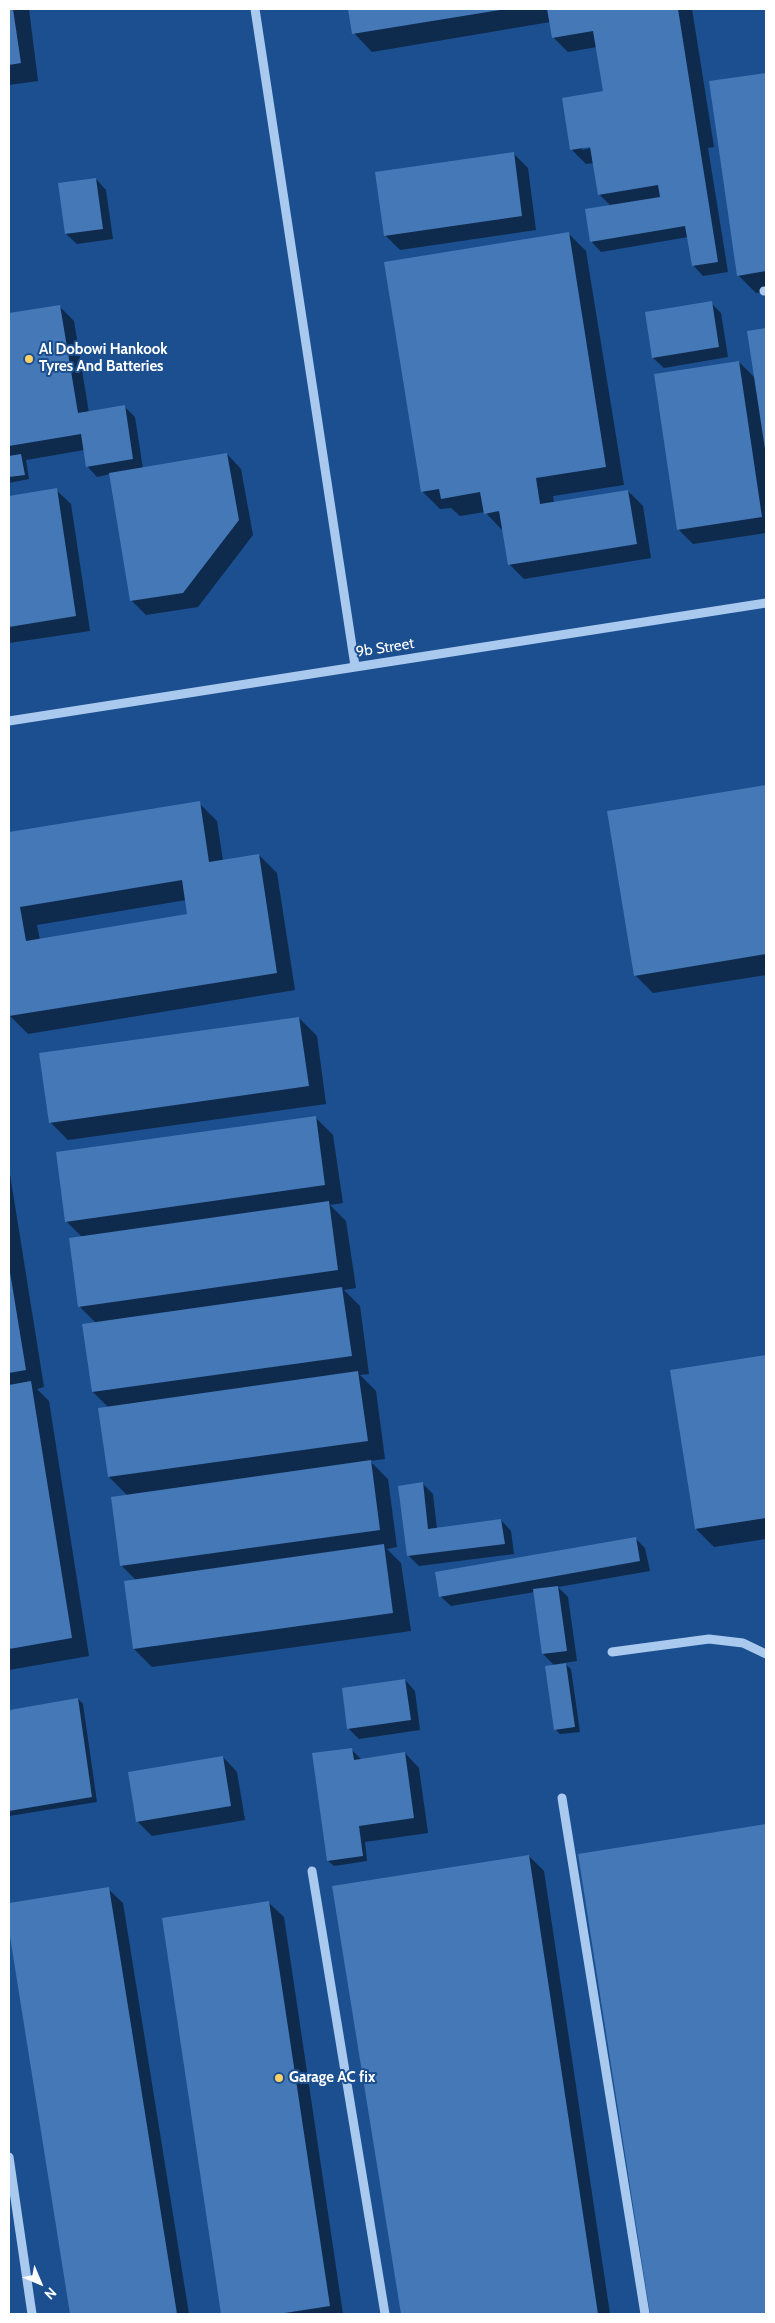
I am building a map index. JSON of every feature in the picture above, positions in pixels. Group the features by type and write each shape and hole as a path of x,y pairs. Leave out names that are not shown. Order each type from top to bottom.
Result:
{"lane":[{"path":"255,9 355,666"},
{"name":"9b Street","path":"9,721 766,603"},
{"path":"612,1652 709,1639 743,1643 766,1654"},
{"path":"562,1798 645,2314"},
{"path":"312,1871 385,2314"},
{"path":"9,2157 32,2314"}],"building":[{"path":"9,9 13,9 21,63 9,65"},
{"path":"348,9 500,9 500,10 352,34"},
{"path":"547,9 678,9 718,262 692,266 685,226 590,242 585,209 660,197 658,185 598,195 590,147 570,150 562,98 603,91 593,31 552,38"},
{"path":"766,73 766,271 737,276 709,81"},
{"path":"514,152 522,216 384,236 375,172"},
{"path":"96,178 103,229 65,234 58,183"},
{"path":"569,232 606,467 536,478 540,504 628,490 637,544 508,565 499,511 484,514 480,492 441,499 439,489 421,492 384,262"},
{"path":"712,301 719,347 652,358 645,312"},
{"path":"60,305 78,413 125,405 133,459 86,467 81,434 9,446 9,313"},
{"path":"766,328 766,449 765,449 747,331"},
{"path":"739,361 762,517 677,530 654,374"},
{"path":"227,453 239,520 183,593 130,601 109,473"},
{"path":"21,454 25,475 9,477 9,456"},
{"path":"57,488 76,616 9,627 9,496"},
{"path":"766,785 766,954 634,976 607,811"},
{"path":"200,801 209,862 259,854 277,973 9,1016 9,832","holes":["182,880 187,914 26,941 20,907"]},
{"path":"299,1017 309,1086 49,1123 39,1053"},
{"path":"316,1116 325,1185 65,1222 56,1152"},
{"path":"329,1201 338,1270 78,1307 69,1238"},
{"path":"9,1266 26,1370 9,1373"},
{"path":"342,1287 352,1356 92,1392 82,1324"},
{"path":"766,1355 766,1518 695,1529 670,1370"},
{"path":"358,1371 368,1441 108,1477 98,1408"},
{"path":"31,1381 72,1638 9,1649 9,1385"},
{"path":"371,1460 380,1530 120,1566 111,1497"},
{"path":"423,1482 428,1529 501,1519 505,1544 407,1556 398,1486"},
{"path":"636,1537 640,1561 439,1597 435,1572"},
{"path":"384,1544 393,1613 133,1649 124,1581"},
{"path":"558,1586 567,1651 542,1654 533,1589"},
{"path":"566,1663 575,1727 554,1730 545,1666"},
{"path":"405,1679 411,1720 347,1729 342,1688"},
{"path":"78,1698 92,1797 9,1811 9,1710"},
{"path":"352,1748 354,1760 405,1752 414,1818 359,1826 363,1856 327,1861 312,1753"},
{"path":"223,1756 231,1806 136,1822 128,1772"},
{"path":"766,1824 766,2314 650,2314 578,1854"},
{"path":"529,1855 598,2314 401,2314 332,1886"},
{"path":"109,1887 177,2314 70,2314 9,1930 9,1903"},
{"path":"269,1901 330,2306 278,2314 221,2314 162,1918"}],"place":[{"name":"Al Dobowi Hankook Tyres And Batteries","path":"29,359"},
{"name":"Garage AC fix","path":"279,2078"}]}
